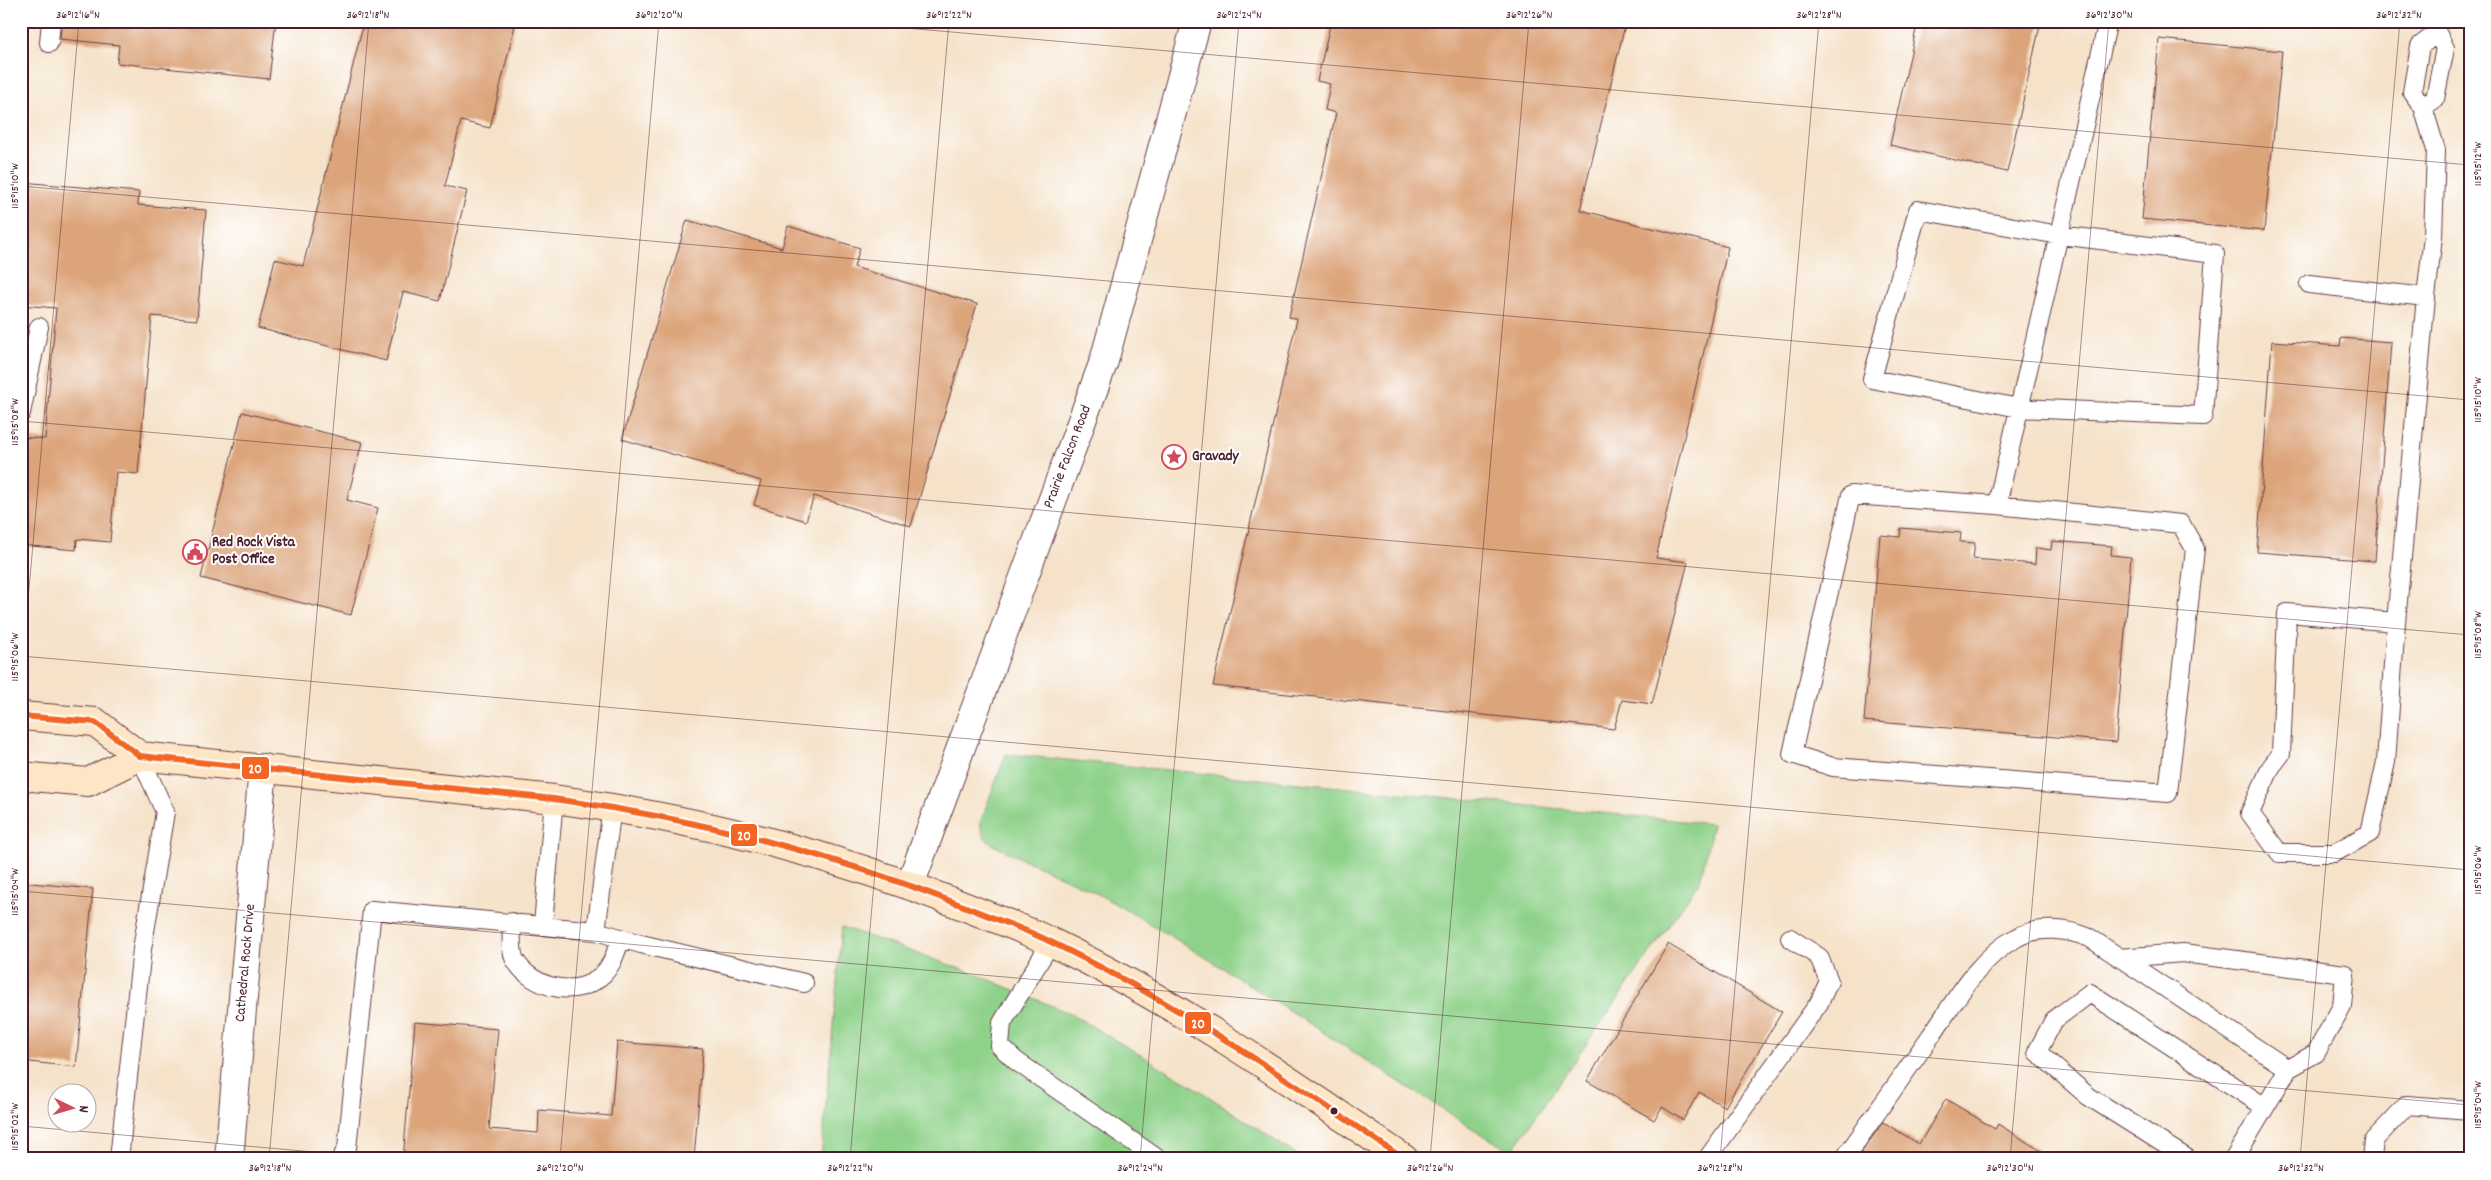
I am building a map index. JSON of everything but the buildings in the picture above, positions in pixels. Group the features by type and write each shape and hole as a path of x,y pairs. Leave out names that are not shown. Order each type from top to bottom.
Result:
{"main road":[{"path":"21,716 95,722 140,756 554,799 612,807 680,819 831,858 910,885 1051,942 1149,993 1234,1044 1404,1159"},
{"path":"21,776 88,782 140,756"}],"street":[{"name":"Prairie Falcon Road","path":"910,885 1104,361 1197,21"},
{"name":"Cathedral Rock Drive","path":"229,1159 263,768"}],"lane":[{"path":"48,44 51,21"},
{"path":"1996,505 2108,21"},
{"path":"2396,622 2287,613 2281,754 2271,767 2250,813 2279,853 2334,853 2370,834 2386,762 2396,622 2433,236 2436,150 2424,106 2412,92 2420,46 2438,27 2445,48 2435,99 2424,106"},
{"path":"1918,210 2059,235 2215,254 2203,416 2019,408 1872,379 1918,210"},
{"path":"2309,284 2426,297"},
{"path":"21,414 39,327"},
{"path":"1851,495 1996,505 2181,524 2195,550 2168,793 1833,767 1792,754 1851,495"},
{"path":"120,1159 142,949 165,812 140,756"},
{"path":"543,925 554,799"},
{"path":"596,930 612,807"},
{"path":"341,1159 347,1148 372,910 596,930 621,938 804,982"},
{"path":"512,922 514,959 527,974 560,989 587,986 602,976 612,964 621,938"},
{"path":"1844,1159 1969,982 2000,948 2018,936 2034,932 2053,930 2074,932 2082,935 2288,1069"},
{"path":"1707,1159 1819,1003 1829,981 1819,957 1790,938"},
{"path":"1051,942 1002,1023 1000,1046 1016,1061 1158,1159"},
{"path":"2119,958 2183,953 2346,974 2342,1006 2316,1053 2288,1069 2234,1159"},
{"path":"2188,1159 2088,1096 2037,1052 2054,1020 2090,993 2266,1107"},
{"path":"2372,1159 2374,1140 2407,1105 2470,1110"}],"green space":[{"path":"1006,754 1713,824 1700,881 1511,1152 1165,932 1085,887 995,846 984,837 980,823"},
{"path":"842,927 978,975 1069,1013 1190,1084 1303,1159 821,1159"}],"transit line":[{"name":"20","path":"21,716 95,722 140,756 554,799 608,807 763,840 865,870 1021,929 1099,966 1232,1044 1404,1159"}],"place":[{"name":"Gravady","path":"1174,457"},
{"name":"Red Rock Vista Post Office","path":"195,552"}]}
